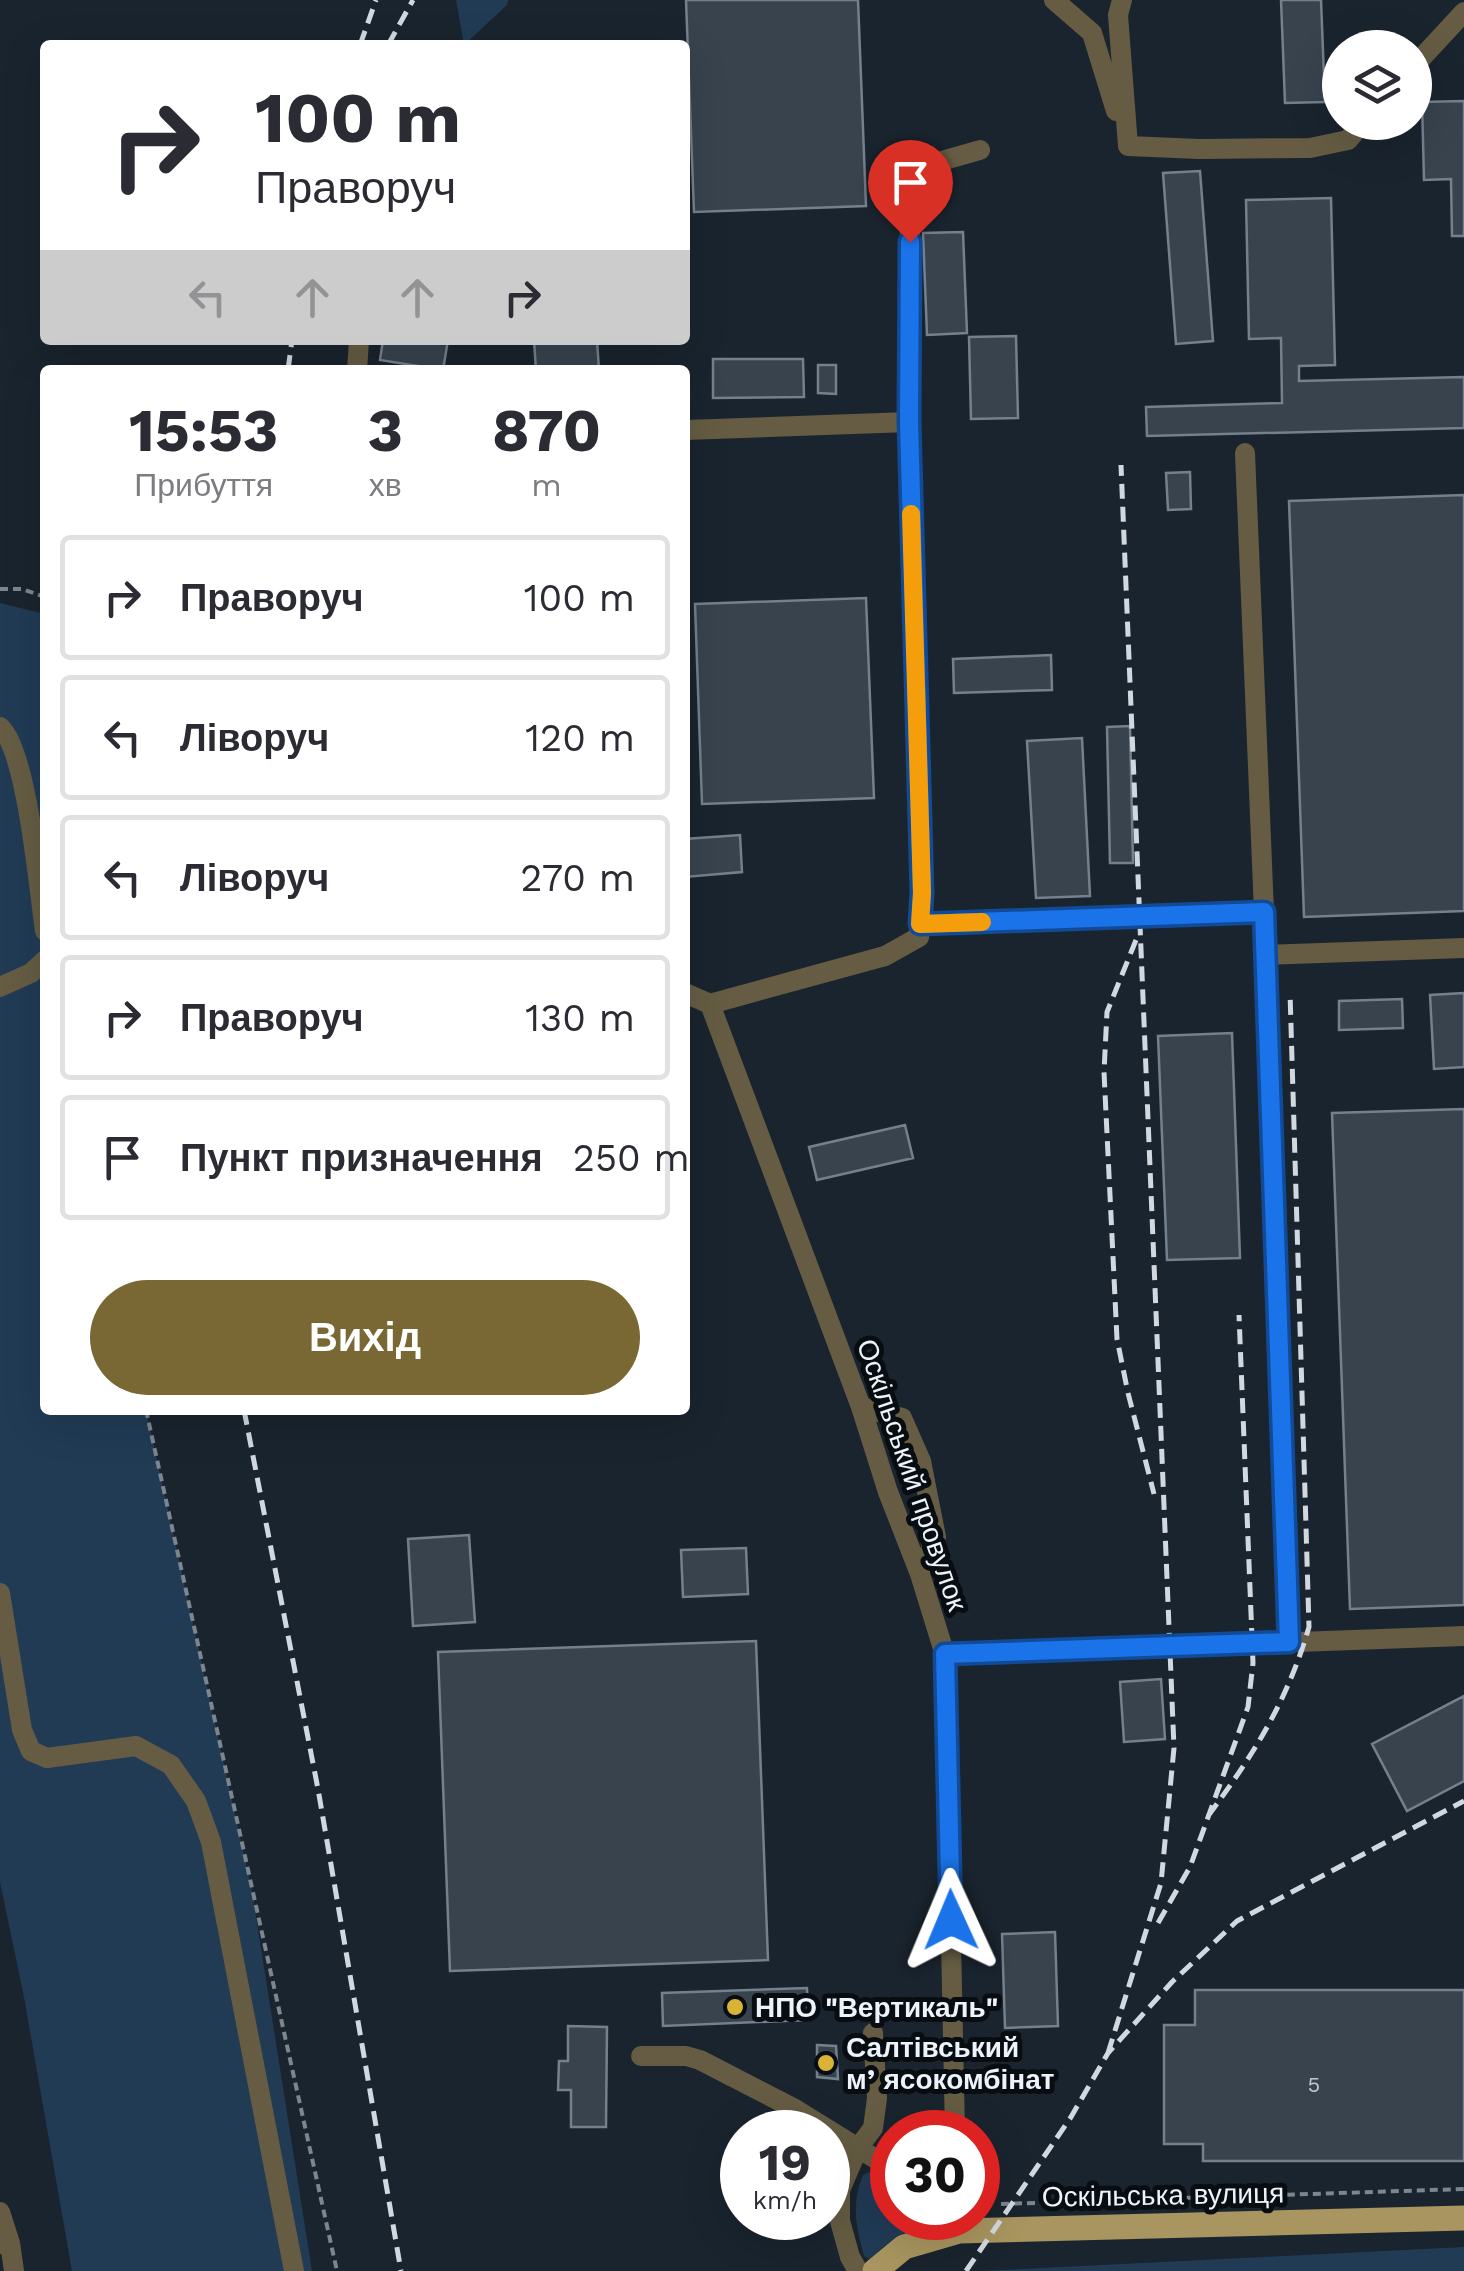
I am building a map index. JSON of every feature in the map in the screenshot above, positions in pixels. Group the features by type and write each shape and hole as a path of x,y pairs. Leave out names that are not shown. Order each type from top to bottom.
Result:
{"main road":[{"name":"Оскільська вулиця","path":"1000,2224 1464,2218"},
{"name":"Оскільська вулиця","path":"874,2271 904,2247 920,2240"}],"street":[{"path":"1054,0 1092,34 1128,146"},
{"path":"1122,0 1118,15 1128,146"},
{"path":"1432,47 1464,12"},
{"path":"1128,146 1310,148 1348,140"},
{"path":"690,995 710,1004 885,956 919,937 922,893 909,422 910,170 980,150"},
{"path":"690,430 909,422"},
{"path":"1245,453 1289,1642"},
{"path":"0,727 8,734 22,772 40,896"},
{"path":"920,924 1264,912"},
{"path":"1266,955 1464,948"},
{"path":"0,987 40,965"},
{"name":"Оскільський провулок","path":"710,1004 861,1407 945,1654 955,2110"},
{"path":"861,1407 902,1418 921,1462 936,1537 920,1574"},
{"path":"0,1593 22,1730 31,1750 47,1758 136,1746 171,1765 196,1801 214,1861 294,2271"},
{"path":"945,1654 1464,1636"},
{"path":"858,2271 840,2220 840,2190 858,2148 873,2128 873,2033"},
{"path":"641,2056 686,2056 700,2060 795,2109 870,2155"},
{"path":"0,2212 14,2271"}],"path":[{"path":"0,590 22,590 40,596"},
{"path":"147,1415 337,2271"},
{"path":"1001,2204 1464,2189"}],"shaded area":[{"path":"456,0 508,0 469,40 463,40"},
{"path":"0,603 40,613 40,1415 147,1415 252,1891 312,2271 72,2271 0,1882"},
{"path":"870,2173 870,2240 892,2240 869,2259 864,2256 857,2225 856,2205 863,2175"},
{"path":"1464,2247 1464,2271 981,2271"}],"building":[{"path":"686,0 858,0 866,206 694,212"},
{"path":"1281,0 1321,0 1322,102 1285,103"},
{"path":"1464,101 1464,236 1452,236 1451,179 1424,180 1423,140 1432,140 1432,102"},
{"path":"1200,171 1213,341 1176,344 1163,173"},
{"path":"1331,198 1335,365 1299,366 1299,381 1464,377 1464,428 1147,436 1146,407 1282,403 1281,338 1249,339 1246,200"},
{"path":"963,232 967,333 927,335 923,233"},
{"path":"1016,336 1018,418 971,419 969,337"},
{"path":"382,345 447,345 444,365 380,360"},
{"path":"534,345 597,345 599,365 536,365"},
{"path":"713,359 803,359 804,397 713,398"},
{"path":"818,365 836,365 836,394 818,393"},
{"path":"1190,472 1191,509 1168,510 1166,473"},
{"path":"1464,495 1464,911 1304,917 1289,501"},
{"path":"866,598 874,798 702,804 695,604"},
{"path":"1051,655 1052,690 954,693 953,659"},
{"path":"1130,726 1133,863 1110,863 1107,727"},
{"path":"1082,738 1090,896 1036,898 1027,741"},
{"path":"740,835 742,872 690,877 690,839"},
{"path":"1464,993 1464,1067 1434,1069 1430,995"},
{"path":"1402,999 1403,1028 1339,1030 1339,1001"},
{"path":"1232,1033 1240,1258 1167,1260 1158,1036"},
{"path":"1464,1109 1464,1605 1350,1609 1332,1113"},
{"path":"905,1125 913,1158 817,1180 809,1147"},
{"path":"469,1535 475,1622 413,1626 408,1539"},
{"path":"746,1548 748,1594 683,1597 681,1550"},
{"path":"756,1641 768,1960 450,1971 438,1652"},
{"path":"1161,1679 1165,1739 1124,1742 1120,1682"},
{"path":"1464,1696 1464,1781 1407,1811 1372,1744"},
{"path":"1055,1932 1058,2026 1005,2028 1002,1934"},
{"name":"НПО \"Вертикаль\"","path":"807,1988 808,2020 663,2026 662,1993"},
{"path":"1195,1990 1464,1990 1464,2161 1203,2161 1203,2144 1164,2144 1164,2025 1195,2025"},
{"path":"568,2026 607,2027 606,2127 571,2127 571,2090 558,2090 559,2061 568,2061"},
{"path":"817,2045 836,2046 838,2079 817,2077"}],"railway":[{"path":"362,40 376,0"},
{"path":"391,40 413,0"},
{"path":"289,365 291,345"},
{"path":"1108,2053 1161,1883 1174,1748 1121,465"},
{"path":"1136,940 1107,1012 1104,1072 1117,1339 1154,1494"},
{"path":"1208,1816 1268,1726 1309,1627 1290,992"},
{"path":"1158,1923 1190,1867 1248,1707 1253,1663 1239,1315"},
{"path":"245,1415 318,1789 401,2271"},
{"path":"966,2271 1071,2117 1108,2053 1172,1982 1237,1921 1464,1801"}],"slow traffic":[{"path":"911,514 920,924 982,922"}],"place":[{"name":"НПО \"Вертикаль\"","path":"735,2007"},
{"name":"Салтівський мʼясокомбінат","path":"826,2063"}],"route":[{"path":"910,242 909,422 920,924 1264,912 1289,1642 945,1654 951,1920"}]}
